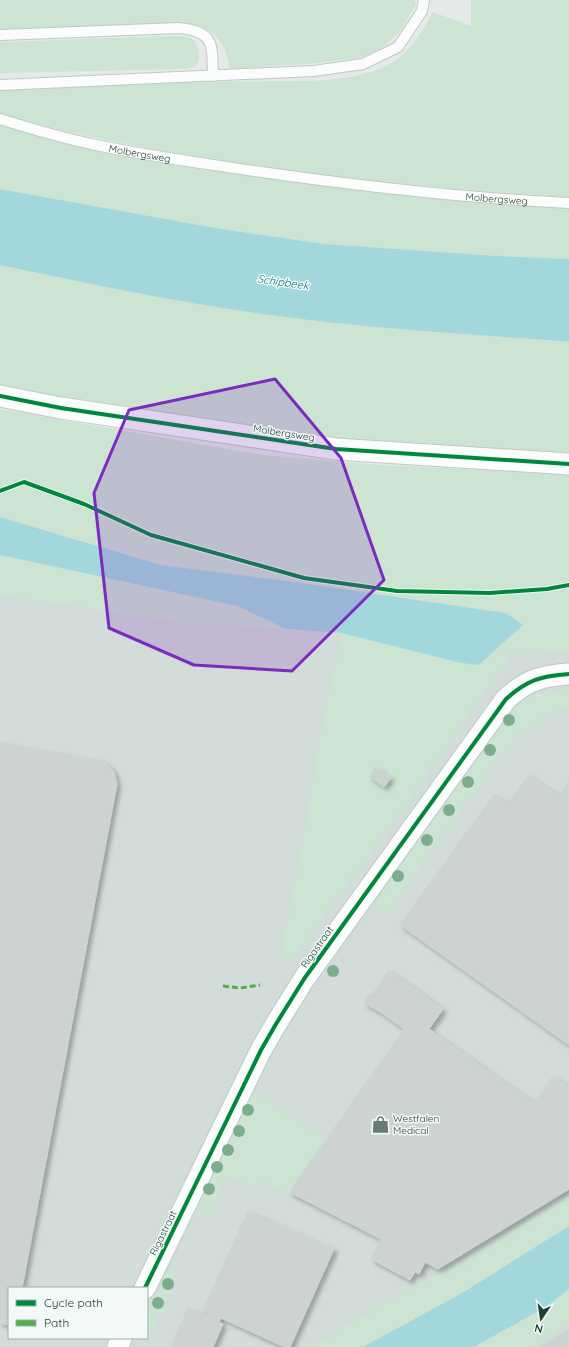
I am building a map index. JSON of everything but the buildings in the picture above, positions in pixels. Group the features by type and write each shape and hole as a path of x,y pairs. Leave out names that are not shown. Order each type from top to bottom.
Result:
{"street":[{"name":"Molbergsweg","path":"0,396 62,408 336,449 569,464"},
{"name":"Rigastraat","path":"145,1287 261,1050 304,979 506,699 518,688 533,680 554,675 569,674"}],"lane":[{"path":"0,85 314,71 362,64 398,47 422,11 424,0"},
{"path":"0,35 179,28 191,29 202,33 210,43 212,51 213,76"},
{"name":"Molbergsweg","path":"0,119 96,145 280,175 415,192 569,203"}],"highlighted area":[{"path":"275,379 341,458 384,580 292,671 194,665 109,628 94,493 129,410"}],"shaded area":[{"path":"0,594 178,621 341,633 461,663 479,665 511,655 569,651 569,1347 0,1347"}],"green space":[{"path":"0,0 415,0 416,4 400,32 385,45 362,57 319,63 229,69 227,56 218,38 208,30 199,26 189,24 0,29"},
{"path":"471,0 569,0 569,197 499,193 383,182 238,164 94,137 0,114 0,89 159,83 330,80 359,75 394,62 414,43 433,12 471,26"},
{"path":"172,36 188,37 197,44 199,56 197,64 193,68 0,73 0,42"},
{"path":"0,124 50,139 103,152 284,181 417,197 569,208 569,259 498,256 325,244 221,229 0,189"},
{"path":"0,265 169,299 271,315 383,328 569,342 569,456 320,437 136,413 0,385"},
{"path":"0,409 262,455 381,465 569,474 569,651 511,655 392,824 291,961 282,950 317,753 341,633 461,663 479,665 522,625 506,613 281,580 161,565 0,517"},
{"path":"0,555 237,606 286,629 178,621 0,594"},
{"path":"565,689 569,690 569,708 557,709 520,734 490,770 386,916 376,909 376,900 516,706 532,695"},
{"path":"255,1096 263,1096 326,1140 289,1192 262,1183 259,1189 225,1176 211,1212 207,1216 202,1217 195,1209 249,1102"},
{"path":"569,1197 569,1226 464,1292 363,1347 313,1347 343,1327 455,1264"},
{"path":"172,1271 175,1279 151,1334 148,1333 148,1312 166,1273"},
{"path":"569,1289 569,1322 531,1347 474,1347 547,1306"}],"water":[{"name":"Schipbeek","path":"0,189 221,229 325,244 498,256 569,259 569,342 382,328 271,315 169,299 0,265"},
{"path":"0,517 161,565 281,580 506,613 523,625 479,665 461,663 341,633 286,629 237,606 0,555"},
{"path":"569,1226 569,1289 547,1306 474,1347 363,1347 464,1292"}],"marked path":[{"path":"223,986 240,988 260,985"}],"cycle path":[{"path":"0,396 61,408 336,449 569,464"},
{"path":"0,491 24,482 84,504 151,535 304,578 397,591 490,593 547,589 569,585"},
{"path":"145,1287 261,1050 304,979 506,699 521,687 535,680 550,676 569,674"}],"place":[{"name":"Westfalen Medical","path":"380,1124"}]}
